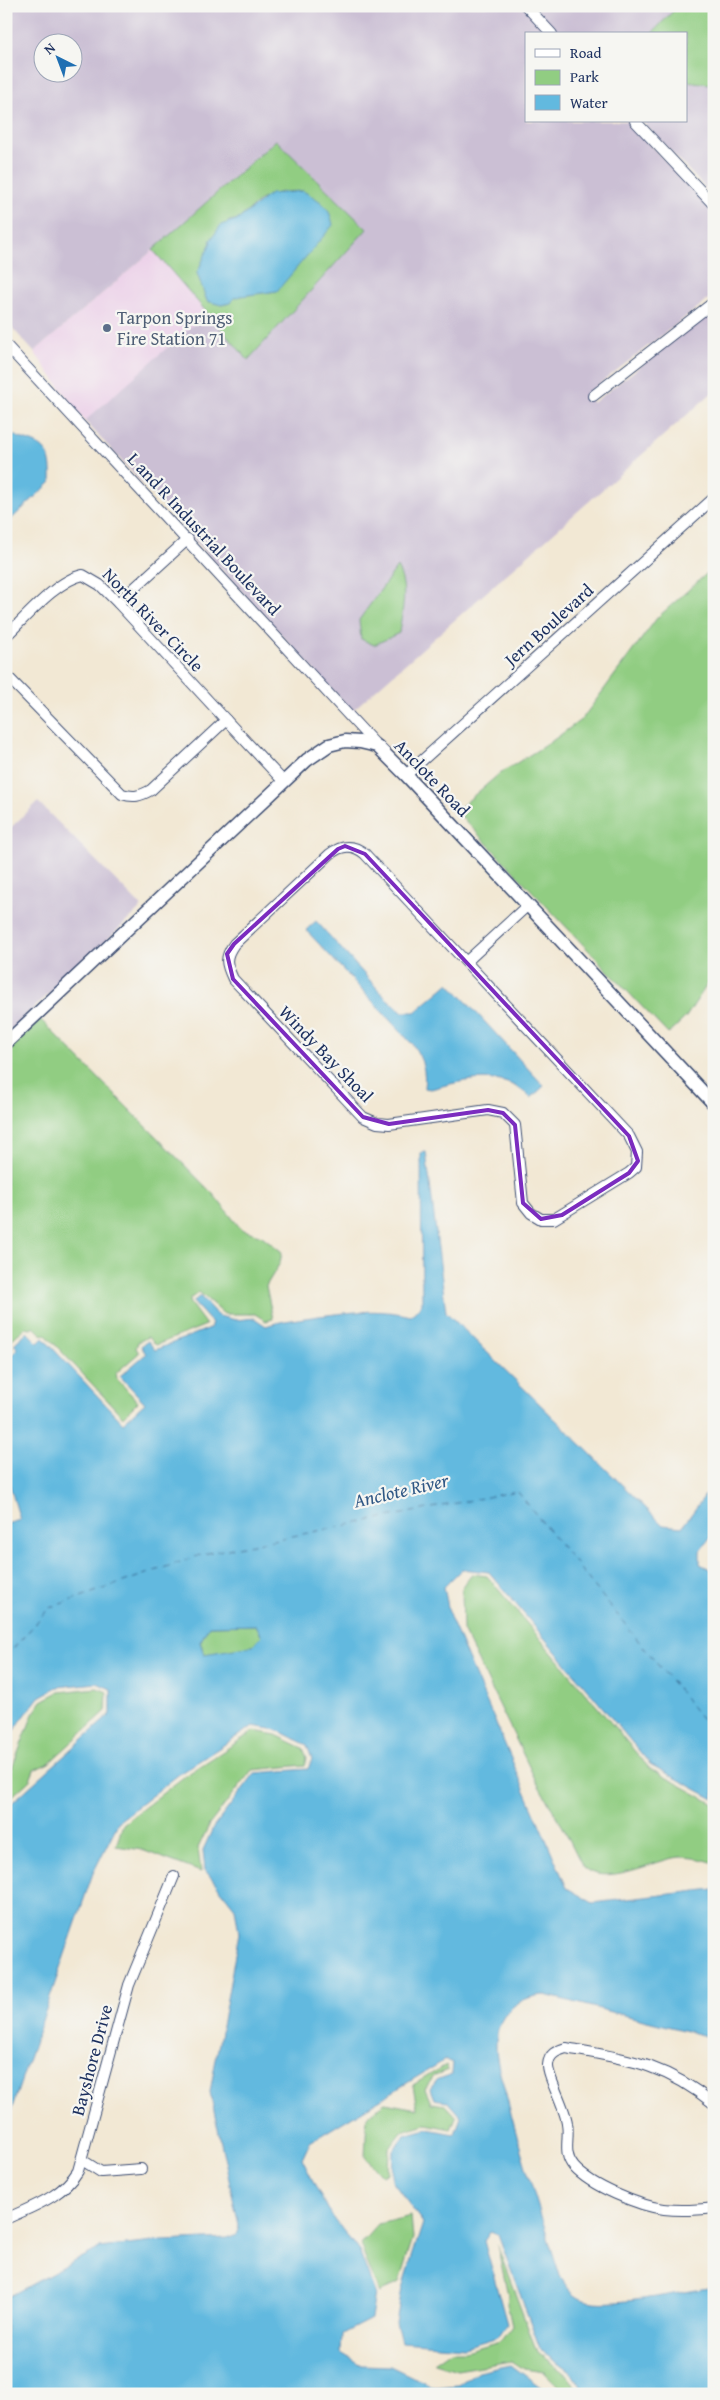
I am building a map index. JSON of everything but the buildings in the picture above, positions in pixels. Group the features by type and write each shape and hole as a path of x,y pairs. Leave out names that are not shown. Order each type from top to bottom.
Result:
{"street":[{"path":"526,6 550,32"},
{"path":"636,122 714,205"},
{"path":"593,396 714,302"},
{"name":"L and R Industrial Boulevard","path":"6,345 188,539 377,746"},
{"name":"Jern Boulevard","path":"406,775 714,498"},
{"path":"118,603 188,539"},
{"name":"North River Circle","path":"6,636 73,576 83,575 91,578 118,603 284,782"},
{"path":"6,675 113,786 122,794 132,797 140,796 152,790 226,720"},
{"name":"Anclote Road","path":"6,1044 308,760 329,745 345,740 377,746 714,1104"},
{"name":"Windy Bay Shoal","path":"345,846 358,849 365,854 466,962 629,1136 638,1152 636,1167 629,1173 554,1219 541,1219 531,1214 523,1203 515,1125 511,1120 502,1113 488,1110 389,1124 377,1123 363,1117 233,979 227,964 227,954 234,944 330,854 345,846"},
{"path":"466,962 528,905"},
{"name":"Bayshore Drive","path":"6,2220 61,2192 71,2183 82,2160 129,1985 174,1876"},
{"path":"714,2104 689,2084 651,2065 566,2048 556,2050 550,2057 548,2066 550,2077 563,2105 568,2125 567,2154 574,2167 590,2180 639,2202 661,2209 714,2208"},
{"path":"82,2160 101,2172 141,2169"}],"highlighted area":[{"path":"345,846 365,854 629,1136 638,1161 629,1173 562,1215 541,1219 523,1203 515,1125 503,1113 488,1110 389,1124 363,1117 233,979 227,954 234,944 338,849"}],"shaded area":[{"path":"6,6 678,6 653,32 525,32 525,122 629,122 714,213 714,295 586,394 593,403 714,309 714,391 354,709 368,725 362,722 85,421 207,312 248,360 366,229 276,140 153,250 34,352 6,321"},
{"path":"688,81 709,84 714,91 714,197 643,122 688,122"},
{"path":"153,250 207,312 87,424 34,352"},
{"path":"38,802 142,907 6,1034 6,832"}],"green space":[{"path":"678,6 714,6 714,91 709,84 688,81 688,32 653,32"},
{"path":"276,140 367,229 248,360 153,250","holes":["303,191 277,291 241,296 234,298 230,303 222,305 207,301 197,273 212,242 229,221 239,219 260,200 281,192"]},
{"path":"397,567 401,575 404,591 399,633 374,645 361,639 359,620"},
{"path":"714,567 714,974 686,1017 668,1034 456,811 499,774 552,741 582,719 657,618"},
{"path":"40,1019 213,1194 241,1229 262,1236 282,1252 280,1263 266,1286 273,1319 266,1321 255,1314 224,1314 199,1292 189,1302 206,1325 156,1345 148,1337 138,1342 136,1348 139,1353 116,1373 117,1379 138,1402 123,1417 46,1335 41,1334 34,1327 31,1329 25,1328 11,1340 12,1348 6,1353 6,1051"},
{"path":"472,1574 487,1576 649,1768 714,1804 714,1863 697,1858 680,1857 630,1871 604,1875 592,1873 583,1867 564,1829 536,1781 463,1630 462,1588"},
{"path":"256,1625 262,1636 253,1646 205,1655 200,1642 209,1626"},
{"path":"97,1688 107,1692 106,1711 49,1763 34,1770 30,1780 6,1802 9,1776 33,1714 42,1701 59,1692"},
{"path":"254,1731 276,1735 303,1748 307,1758 305,1765 252,1770 209,1825 198,1848 201,1872 142,1850 116,1846 123,1824 185,1776"},
{"path":"446,2065 448,2070 435,2075 425,2089 431,2103 445,2105 456,2117 451,2129 426,2124 402,2131 389,2148 388,2173 382,2176 365,2157 367,2116 385,2103 417,2109 413,2085"},
{"path":"411,2216 413,2238 399,2282 379,2293 360,2244 378,2224"},
{"path":"497,2245 537,2352 568,2376 575,2386 574,2394 567,2394 544,2372 524,2369 512,2361 457,2370 434,2363 451,2351 465,2351 501,2341 512,2326 507,2304 508,2295"}],"water":[{"path":"303,191 323,204 329,212 333,225 277,291 241,296 234,298 230,303 221,305 207,301 197,273 210,241 221,225 239,219 270,194"},
{"path":"6,432 41,446 46,451 51,468 51,482 6,524"},
{"path":"316,921 385,997 402,1012 415,1012 449,983 544,1086 531,1098 520,1089 496,1080 470,1080 431,1089 424,1088 425,1076 423,1066 413,1045 306,930"},
{"name":"Anclote River","path":"426,1152 446,1312 663,1525 682,1527 714,1483 714,1532 700,1551 700,1564 714,1571 714,1799 650,1764 489,1572 462,1569 444,1587 450,1617 567,1888 593,1903 714,1889 714,2038 545,1995 521,2001 508,2011 499,2025 496,2049 500,2072 518,2140 562,2280 576,2296 595,2302 628,2301 714,2287 714,2394 583,2394 585,2391 571,2373 541,2351 498,2235 491,2231 484,2241 507,2324 498,2337 464,2347 401,2342 396,2323 402,2288 423,2223 392,2181 393,2151 405,2135 427,2129 455,2134 461,2117 447,2101 434,2099 430,2089 438,2079 452,2074 453,2063 445,2060 310,2142 302,2159 327,2209 360,2253 375,2293 371,2319 342,2334 341,2353 361,2365 390,2366 434,2387 459,2385 478,2372 511,2365 550,2394 6,2394 6,2298 100,2248 162,2241 228,2238 236,2234 239,2226 210,2092 239,1933 235,1908 205,1870 203,1850 213,1828 255,1773 308,1769 312,1759 307,1745 277,1730 253,1726 182,1772 119,1821 93,1873 6,2125 6,1808 111,1714 111,1689 97,1683 57,1687 39,1697 14,1730 6,1748 6,1524 20,1520 6,1472 6,1360 18,1349 14,1344 27,1332 38,1343 43,1338 123,1423 145,1403 120,1376 146,1354 141,1346 148,1341 155,1350 210,1328 212,1323 193,1302 200,1296 218,1316 236,1320 254,1318 266,1326 279,1322 354,1312 376,1311 411,1316 422,1304 421,1153","holes":["256,1625 262,1636 253,1646 204,1654 200,1642 209,1626"]}],"ferry route":[{"path":"6,1657 49,1608 203,1554 517,1491 714,1734"}],"place":[{"name":"Tarpon Springs Fire Station 71","path":"107,328"}]}
